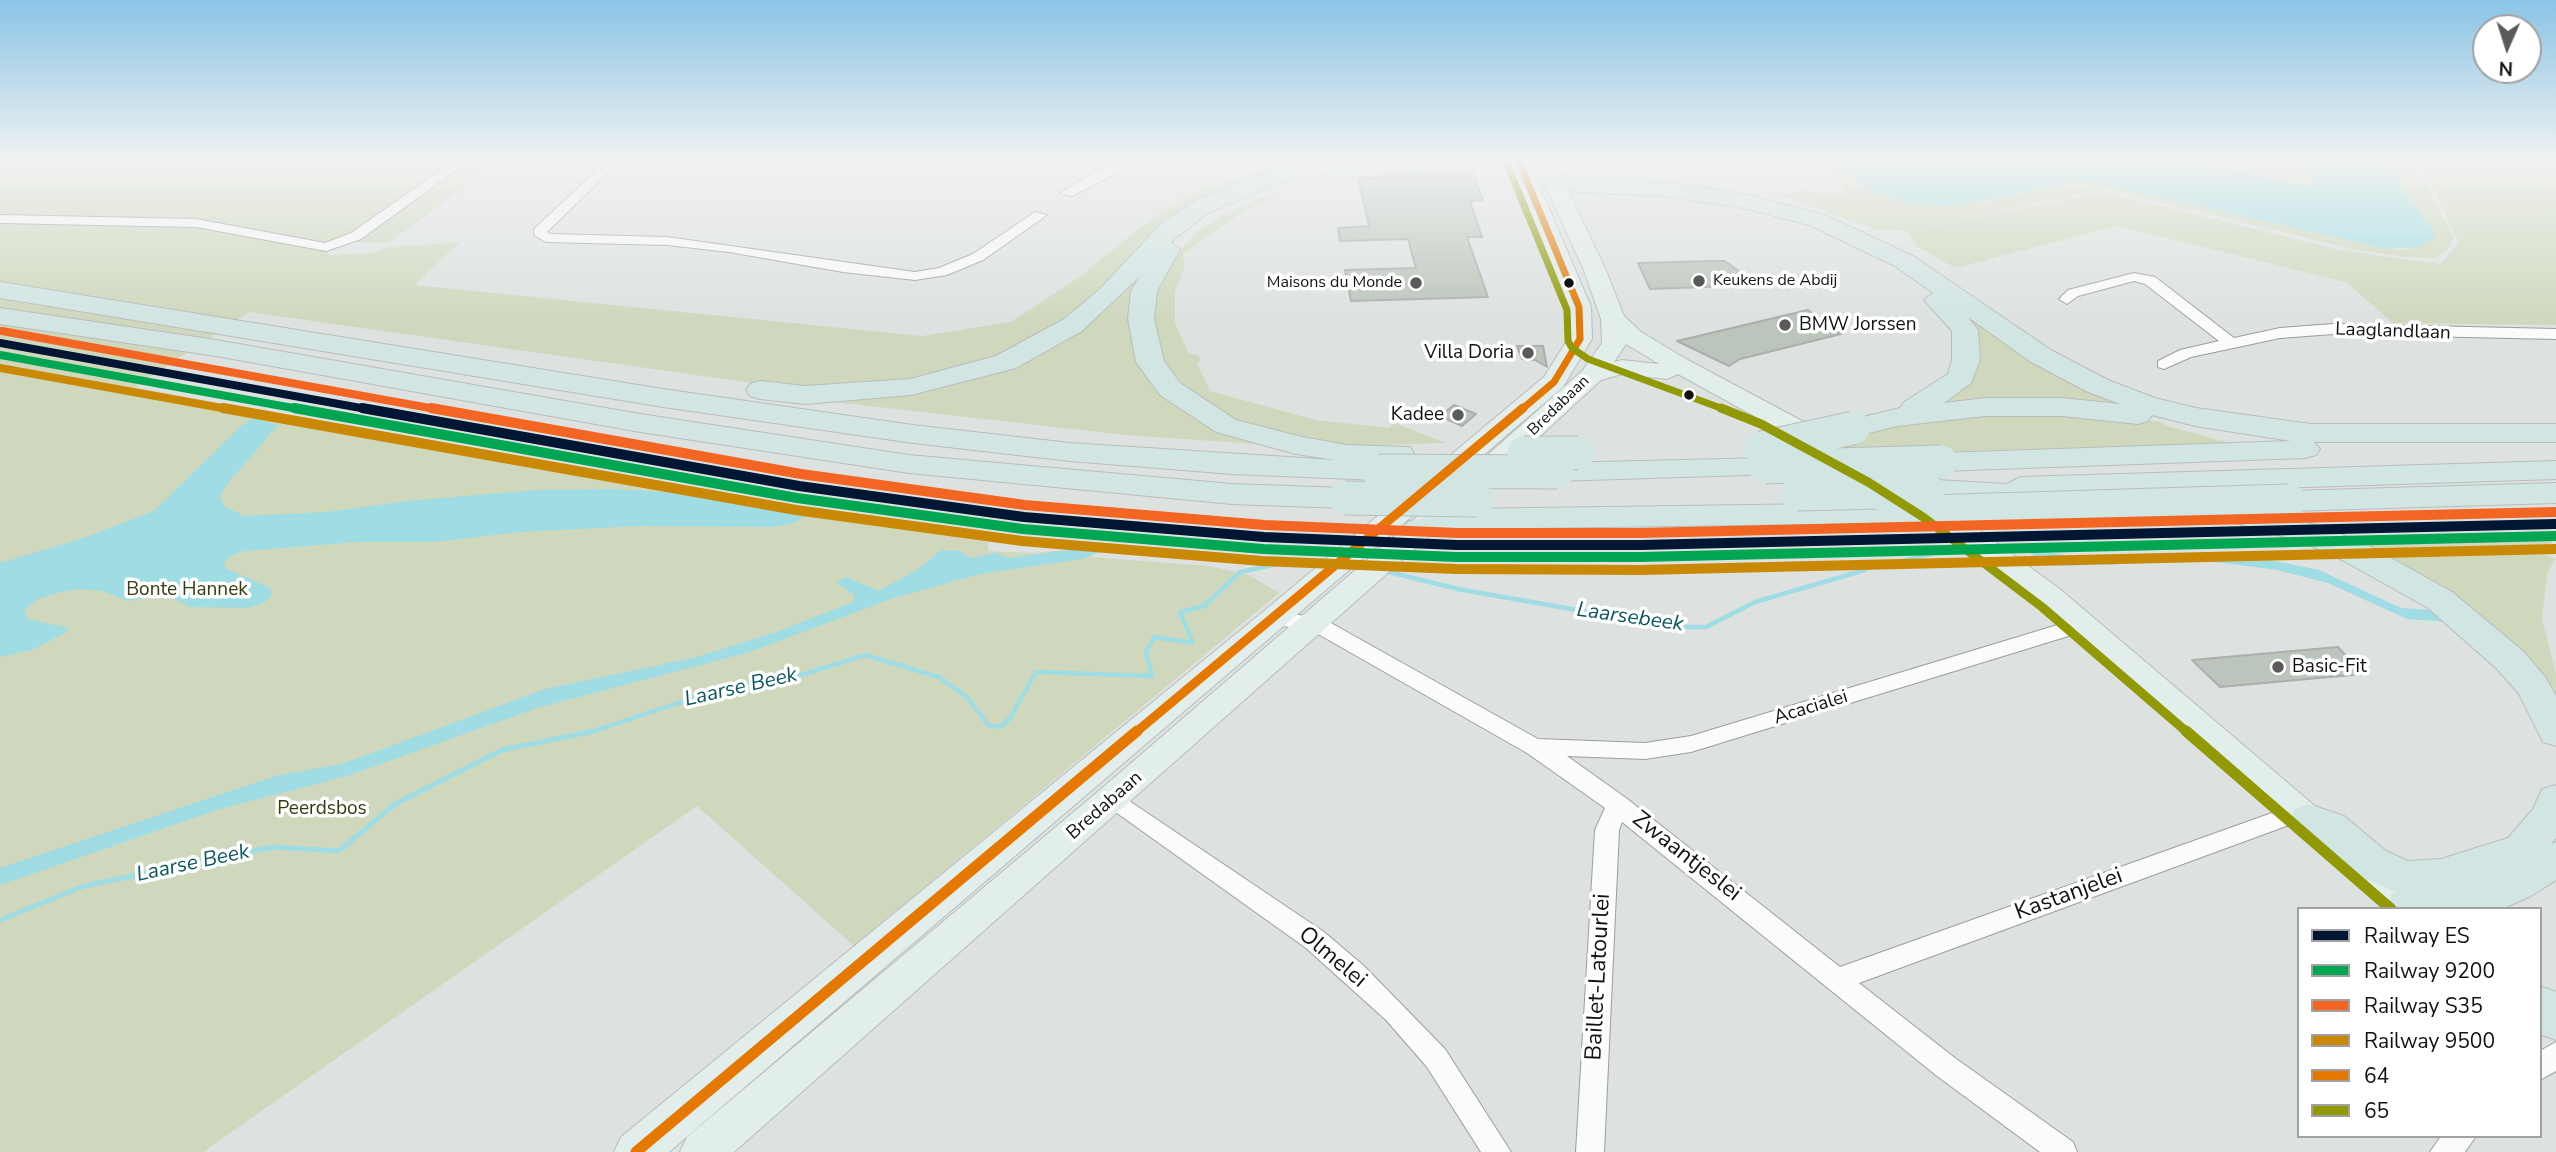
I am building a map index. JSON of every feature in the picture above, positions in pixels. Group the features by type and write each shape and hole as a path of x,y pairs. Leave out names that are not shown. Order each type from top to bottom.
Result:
{"highway":[{"path":"691,387 721,386 805,395 856,393 911,387 1006,362 1073,325 1108,295 1171,228 1193,213"},
{"path":"1215,213 1169,249 1152,273 1144,291 1140,319 1150,362 1170,389 1226,426 1296,445 1378,459"},
{"path":"1753,213 1801,226 1863,250 1892,265 1924,287 1951,312 1965,330 1966,352 1961,377 1934,399 1897,417"},
{"path":"1788,213 1817,220 1904,261 2041,356 2098,386 2144,404 2195,417 2318,434"},
{"path":"0,290 663,398 914,434 1070,452 1232,465 1378,459"},
{"path":"0,316 216,348 640,423 909,464 1205,492 1345,498 1527,500 1797,494 1939,476 2556,441"},
{"path":"290,336 333,336 921,421 1074,438 1378,459 1568,463 1763,457 2148,498 2266,519 2356,553 2412,582 2463,617 2510,660 2551,717 2556,732"},
{"path":"1763,457 1897,417 1985,407 2062,407 2247,430 2318,434 2556,433"},
{"path":"1939,476 2556,470"},
{"path":"1419,529 1458,519 1893,513 2556,493"},
{"path":"2480,894 2536,836 2550,817 2556,800"},
{"path":"2305,816 2330,827 2372,863 2405,878 2442,876 2477,863 2480,894"},
{"path":"2480,894 2516,884 2556,859"},
{"path":"2408,907 2487,872 2480,894"},
{"path":"2542,1008 2556,1020"}],"main road":[{"path":"1545,213 1548,231 1579,307 1580,339 1632,337 1672,368"},
{"path":"1564,213 1594,268 1612,338 1766,413 1874,471 1930,507 2050,597 2408,907"},
{"path":"1548,231 1563,235 1574,229"},
{"name":"Bredabaan","path":"702,1152 1505,456 1592,375 1612,338"},
{"name":"Bredabaan","path":"636,1152 895,933 1272,622 1554,382 1580,339"},
{"path":"1592,375 1622,367 1672,368"},
{"path":"2542,1027 2556,1038"}],"street":[{"path":"0,219 197,223 314,246 340,244 389,213"},
{"path":"559,213 539,232 546,238 667,242 729,248 874,273 915,276 942,272 978,257 1040,215"},
{"path":"2067,299 2073,293 2134,277 2150,280 2231,343"},
{"name":"Laaglandlaan","path":"2164,363 2186,353 2280,333 2333,329 2556,334"},
{"path":"1479,445 1505,456"},
{"name":"Zwaantjeslei","path":"1272,622 1315,623 1535,747 1618,804 1946,1067 2063,1152"},
{"name":"Acacialei","path":"1535,747 1645,751 1691,744 2081,625"},
{"name":"Baillet-Latourlei","path":"1590,1152 1607,830 1610,816 1618,804"},
{"name":"Olmelei","path":"1125,807 1315,940 1365,984 1436,1058 1497,1152"},
{"name":"Kastanjelei","path":"1838,979 2305,816"},
{"path":"2542,1066 2556,1054"},
{"path":"2444,1152 2460,1138"}],"green space":[{"name":"Peerdsbos","path":"0,213 381,213 341,241 313,243 330,255 375,253 385,248 460,242 414,285 922,336 1011,322 1078,278 1161,213 1199,213 1079,311 1025,347 937,376 851,388 766,385 249,312 135,387 498,458 987,542 989,551 1032,553 1093,550 1091,557 1209,566 1249,575 1279,593 854,946 697,806 203,1152 0,1152"},
{"path":"396,213 429,213 388,243 355,242"},
{"path":"1210,213 1173,239 1155,261 1148,365 1257,444 1125,435 825,401 850,398 1047,347 1195,215"},
{"path":"1229,213 1243,213 1183,254 1185,266 1175,292 1175,323 1189,354 1198,355 1201,361 1197,363 1210,391 1316,420 1389,428 1394,423 1446,443 1348,446 1262,430 1225,416 1193,396 1166,364 1153,331 1154,296 1174,256 1202,228"},
{"path":"1829,213 1993,213 1916,229 1999,213 2189,213 2340,250 2440,264 2459,243 2445,213 2556,213 2556,325 2393,323 2346,282 2117,226 1955,268 1916,246 1907,231 1878,230"},
{"path":"2203,213 2230,213 2397,250 2410,249 2435,233 2420,213 2441,213 2454,237 2447,250 2436,258 2356,250"},
{"path":"1921,276 2158,411 1937,404 1959,388 1952,306"},
{"path":"2093,414 2160,422 2231,443 1900,453 1811,447 1938,415"},
{"path":"2556,532 2556,537 2544,554 2555,559 2547,574 2542,619 2556,674 2556,709 2548,694 2332,537"}],"water":[{"path":"2228,213 2420,213 2435,233 2433,239 2419,247 2387,249"},
{"path":"254,418 278,425 228,483 220,497 224,506 244,516 326,512 407,501 535,490 610,489 686,493 807,514 796,522 775,527 638,526 520,532 434,542 357,542 244,551 231,556 224,563 225,568 270,588 272,595 265,602 249,608 189,607 172,598 155,596 127,601 103,591 77,589 36,600 24,612 28,619 68,628 67,632 32,650 0,657 0,563 83,538 154,511 241,426"},
{"path":"2017,544 2034,544 2047,552 2083,558 2196,554 2270,560 2319,570 2401,608 2433,610 2451,622 2407,619 2328,583 2277,570 2208,561 2063,566 2040,560"},
{"path":"1077,549 1102,551 1082,559 980,574 894,598 750,652 537,708 347,776 220,809 0,885 0,868 279,775 342,764 545,689 697,657 779,631 853,602 855,596 836,582 846,577 879,591 920,568 941,550 960,551 971,558 994,553 1008,558"}],"building":[{"path":"1366,213 1474,213 1482,237 1467,237 1488,297 1351,301 1345,270 1416,268 1408,239 1340,241 1338,228 1369,226"},
{"path":"1725,261 1758,285 1650,289 1638,263"},
{"name":"BMW Jorssen","path":"1808,310 1841,334 1740,359 1729,366 1677,341"},
{"name":"Villa Doria","path":"1517,346 1543,346 1547,367 1535,360 1522,359"},
{"name":"Kadee","path":"1454,405 1476,414 1462,426 1440,416"},
{"name":"Basic-Fit","path":"2338,647 2363,674 2220,687 2192,660"}],"waterway":[{"name":"Laarsebeek","path":"1899,562 1948,549"},
{"name":"Laarse Beek","path":"594,731 723,688 805,674 865,655 939,677 968,698 988,725 1000,727 1010,718 1036,672 1152,676 1146,652 1154,637 1193,643 1180,612 1204,606 1240,572 1273,565"},
{"name":"Laarsebeek","path":"1389,572 1458,589 1673,627 1706,627 1755,602 1865,570"},
{"name":"Laarse Beek","path":"0,920 84,886 273,847 339,851 395,804 502,750 594,731"},
{"name":"Laarse Beek","path":"588,733 594,731"}],"rail line":[{"name":"S35","path":"2,331 801,474 1025,505 1265,525 1457,533 1640,533 2556,512"},
{"name":"ES","path":"0,343 799,486 1024,517 1264,537 1457,545 1640,545 2556,524"},
{"name":"9200","path":"0,355 797,498 1023,529 1263,549 1456,557 1640,557 2556,536"},
{"name":"9500","path":"0,368 796,510 1022,541 1262,561 1456,569 1640,570 2556,549"}],"transit line":[{"name":"65","path":"1527,213 1567,310 1568,341 1572,348 1588,359 1663,384 1761,424 1868,482 1923,517 2042,607 2389,907"},
{"name":"64","path":"636,1152 1554,382 1580,339 1579,307 1540,213"}],"place":[{"name":"Keukens de Abdij","path":"1699,281"},
{"name":"Maisons du Monde","path":"1416,283"},
{"name":"BMW Jorssen","path":"1785,325"},
{"name":"Villa Doria","path":"1528,353"},
{"name":"Kadee","path":"1458,415"},
{"name":"Basic-Fit","path":"2278,667"}],"park label":[{"name":"Bonte Hannek","path":"187,590"}]}
